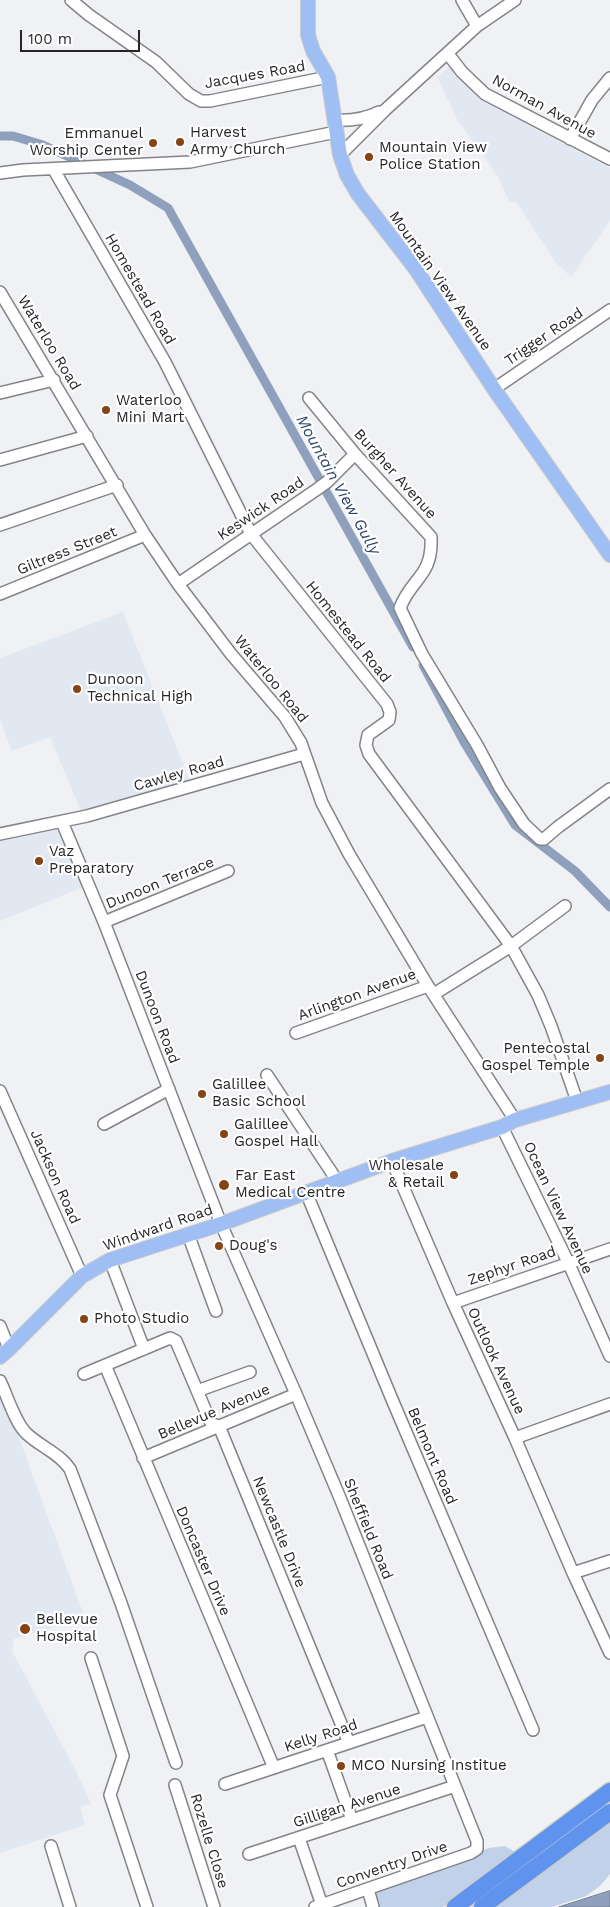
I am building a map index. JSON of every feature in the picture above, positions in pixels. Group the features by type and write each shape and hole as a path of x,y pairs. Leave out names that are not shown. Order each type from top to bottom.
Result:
{"highway":[{"path":"455,1907 610,1791"},
{"path":"482,1907 610,1812"}],"main road":[{"name":"Mountain View Avenue","path":"308,0 308,35 313,51 328,77 340,154 347,175 358,194 420,276 494,389 610,555"},
{"name":"Windward Road","path":"5,1353 82,1276 110,1260 221,1224 392,1161 610,1092"}],"street":[{"name":"Jacques Road","path":"71,0 89,16 156,62 189,94 201,101 210,101 328,77"},
{"path":"462,0 477,26"},
{"path":"340,154 477,26 515,0"},
{"name":"Norman Avenue","path":"448,54 462,72 485,94 610,159"},
{"path":"570,139 592,100 610,78"},
{"path":"0,173 110,165 190,162 336,126 385,110"},
{"name":"Homestead Road","path":"54,170 165,362 251,534 387,704 390,712 389,720 368,734 366,745 369,754 512,946 541,1002 577,1101"},
{"name":"Waterloo Road","path":"0,292 5,309 54,380 145,535 178,584 231,654 285,717 301,743 322,803 349,854 431,990 508,1124"},
{"name":"Trigger Road","path":"494,389 610,310"},
{"path":"0,393 54,380"},
{"name":"Burgher Avenue","path":"309,398 355,454 431,537 431,556 426,570 402,601 400,608 422,654 504,795 524,824 540,839 544,839 558,826 610,789"},
{"path":"0,460 87,436"},
{"name":"Keswick Road","path":"178,584 327,482 355,454"},
{"path":"0,524 117,485"},
{"name":"Giltress Street","path":"0,594 145,535"},
{"name":"Cawley Road","path":"0,834 62,822 304,754"},
{"name":"Dunoon Road","path":"62,822 104,922 221,1224"},
{"name":"Dunoon Terrace","path":"104,922 228,871"},
{"name":"Arlington Avenue","path":"296,1033 431,990 512,946 565,906"},
{"path":"267,1075 338,1182"},
{"path":"104,1124 169,1089"},
{"name":"Jackson Road","path":"1,1097 82,1276"},
{"name":"Ocean View Avenue","path":"508,1124 610,1356"},
{"name":"Outlook Avenue","path":"392,1161 453,1303 610,1653"},
{"name":"Belmont Road","path":"306,1192 533,1730"},
{"name":"Sheffield Road","path":"221,1224 296,1394 477,1841 477,1849"},
{"path":"188,1234 216,1310"},
{"name":"Zephyr Road","path":"453,1303 610,1249"},
{"path":"84,1374 144,1349 110,1260"},
{"path":"0,1326 5,1353"},
{"name":"Newcastle Drive","path":"144,1349 170,1338 176,1341 212,1424 219,1426 349,1743"},
{"name":"Doncaster Drive","path":"105,1365 274,1768"},
{"path":"197,1390 250,1372"},
{"path":"0,1381 19,1422 27,1434 61,1458 70,1469 124,1612 176,1763"},
{"name":"Bellevue Avenue","path":"143,1458 296,1394"},
{"path":"515,1438 610,1404"},
{"path":"573,1573 610,1561"},
{"path":"91,1658 123,1756 110,1795 147,1907"},
{"name":"Kelly Road","path":"225,1784 427,1717"},
{"path":"327,1750 352,1820"},
{"name":"Rozelle Close","path":"175,1785 214,1907"},
{"name":"Gilligan Avenue","path":"249,1854 455,1786"},
{"path":"298,1838 319,1906"},
{"path":"51,1846 70,1907"},
{"name":"Conventry Drive","path":"319,1906 471,1854 477,1849"},
{"path":"368,1889 373,1907"}],"shaded area":[{"path":"451,66 480,100 610,168 610,221 571,277 556,263 517,203 509,201 497,175 457,119 437,77"},
{"name":"Dunoon Technical High","path":"123,612 191,784 83,816 50,737 12,751 0,720 0,658"},
{"name":"Vaz Preparatory","path":"65,825 88,885 0,921 0,837"},
{"name":"Bellevue Hospital","path":"0,1386 85,1618 14,1639 12,1651 76,1771 91,1804 80,1807 85,1825 0,1853"},
{"path":"610,1822 610,1874 600,1886 586,1896 552,1907 495,1907"},
{"path":"505,1846 515,1852 443,1907 378,1907 374,1892 489,1848"},
{"path":"610,1891 610,1907 559,1907"}],"waterway":[{"name":"Mountain View Gully","path":"0,136 13,136 43,145 130,185 168,208 413,647"},
{"name":"Mountain View Gully","path":"423,665 464,742 515,825 575,871 610,907"}],"place":[{"name":"Harvest Army Church","path":"180,142"},
{"name":"Emmanuel Worship Center","path":"153,143"},
{"name":"Mountain View Police Station","path":"369,157"},
{"name":"Waterloo Mini Mart","path":"106,410"},
{"name":"Dunoon Technical High","path":"77,689"},
{"name":"Vaz Preparatory","path":"39,861"},
{"name":"Pentecostal Gospel Temple","path":"600,1058"},
{"name":"Galillee Basic School","path":"202,1094"},
{"name":"Galillee Gospel Hall","path":"224,1134"},
{"name":"Wholesale & Retail","path":"454,1175"},
{"name":"Far East Medical Centre","path":"224,1185"},
{"name":"Doug's","path":"219,1246"},
{"name":"Photo Studio","path":"84,1319"},
{"name":"Bellevue Hospital","path":"25,1629"},
{"name":"MCO Nursing Institue","path":"341,1766"}]}
